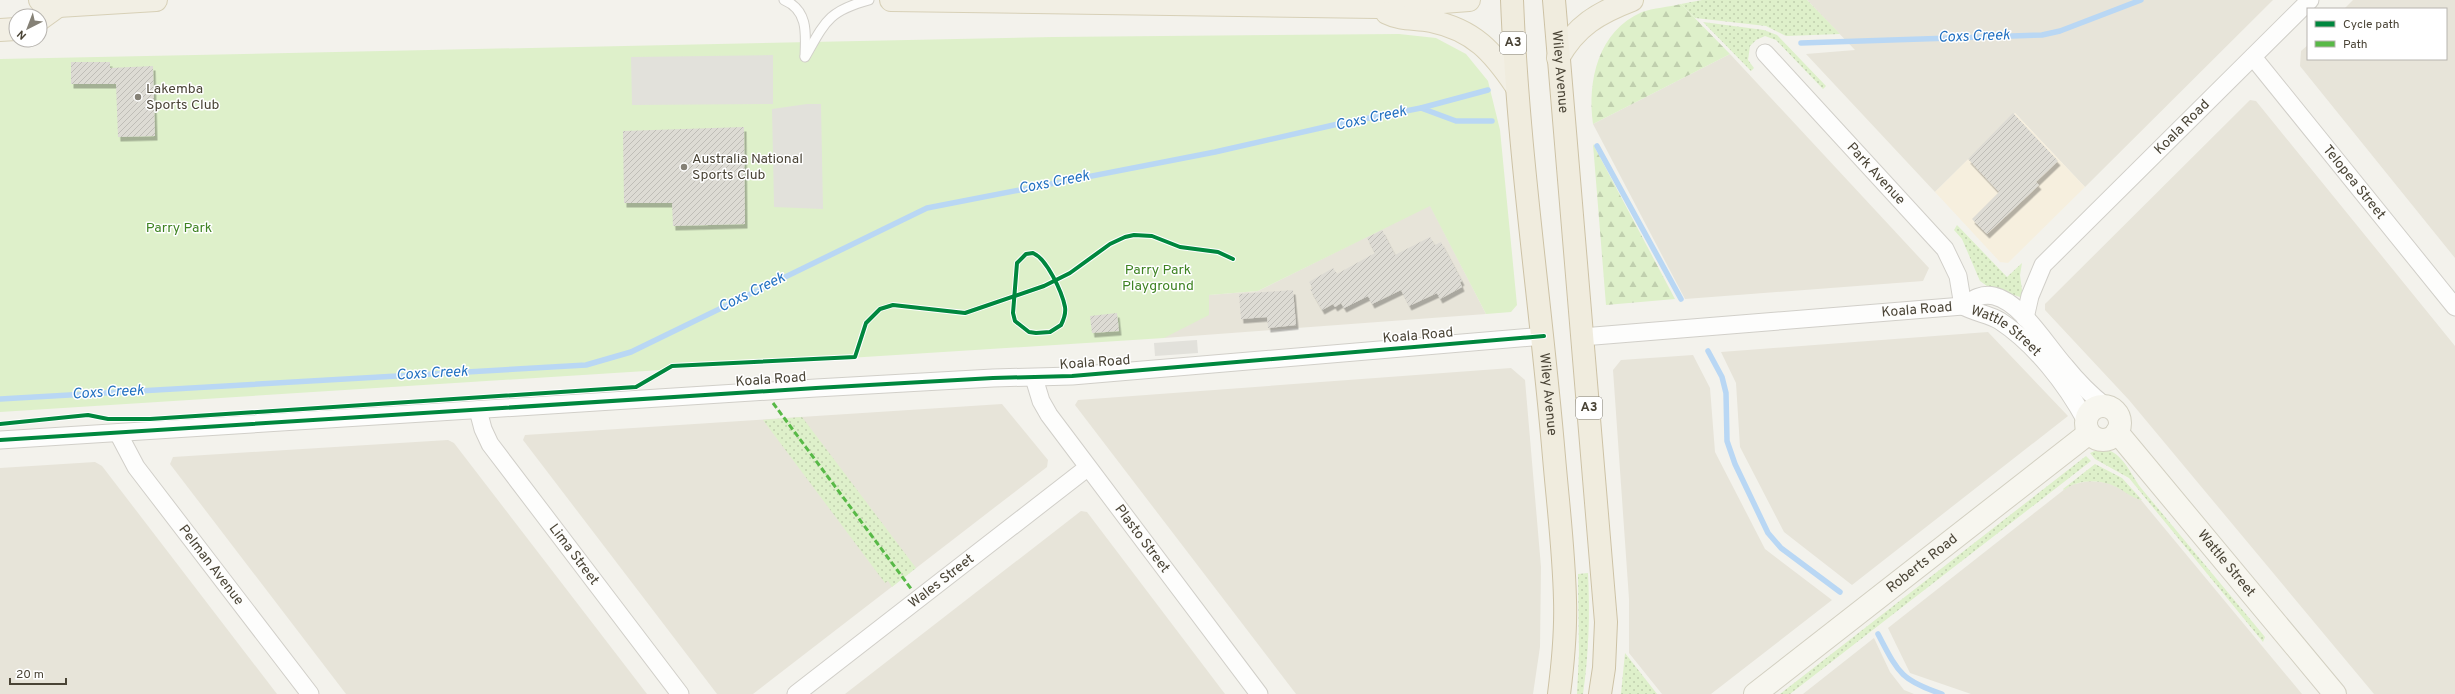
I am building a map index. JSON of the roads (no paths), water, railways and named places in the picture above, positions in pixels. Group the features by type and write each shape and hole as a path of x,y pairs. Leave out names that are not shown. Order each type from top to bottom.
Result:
{"highway":[{"name":"Wiley Avenue","path":"1512,0 1516,86 1533,256 1544,336 1565,600 1564,655 1559,694"},
{"name":"Wiley Avenue","path":"1554,0 1606,622 1604,668 1600,694"}],"main road":[{"path":"52,2 156,0"},
{"path":"891,0 1377,7 1468,0"},
{"path":"1558,58 1567,43 1584,24 1632,0"},
{"path":"1377,7 1398,18 1430,21 1467,33 1492,52 1516,86"},
{"path":"2106,407 2118,417 2117,432 2109,439 2103,440 2093,437 2088,427 2095,408 2106,407"},
{"name":"Roberts Road","path":"1755,694 2088,427"},
{"name":"Wattle Street","path":"2117,432 2335,694"}],"street":[{"name":"Koala Road","path":"1582,337 1963,306 1976,297 1993,296 2008,304 2025,318 2030,296 2043,265 2310,0"},
{"name":"Park Avenue","path":"1765,53 1946,249 1958,276 1963,306"},
{"name":"Telopea Street","path":"2253,57 2455,307"},
{"name":"Wattle Street","path":"1963,306 1977,314 1999,320 2022,339 2064,387 2088,427"},
{"name":"Wattle Street","path":"2025,318 2066,367 2106,407"},
{"name":"Koala Road","path":"0,440 985,378 1034,378 1252,362 1544,336"},
{"name":"Plasto Street","path":"1034,378 1041,401 1049,415 1087,468 1259,694"},
{"name":"Lima Street","path":"478,410 483,429 490,444 680,694"},
{"name":"Pelman Avenue","path":"118,433 136,467 310,694"},
{"name":"Wales Street","path":"796,694 1087,468"}],"lane":[{"path":"784,0 797,7 802,15 805,24 806,57 830,17 845,7 869,0"}],"waterway":[{"name":"Coxs Creek","path":"1801,43 2042,35 2060,31 2141,0"},
{"name":"Coxs Creek","path":"0,399 586,365 631,352 927,208 1215,152 1338,124 1421,108 1488,90"},
{"path":"1421,108 1456,121 1492,121"},
{"path":"1597,146 1681,299"},
{"path":"1708,351 1722,377 1726,393 1727,441 1735,464 1768,533 1781,548 1840,592"},
{"path":"1878,634 1896,666 1902,673 1917,684 1942,694"}],"place":[{"name":"Lakemba Sports Club","path":"138,97"},
{"name":"Australia National Sports Club","path":"684,167"}],"park label":[{"name":"Parry Park","path":"179,228"},
{"name":"Parry Park Playground","path":"1158,278"}]}
